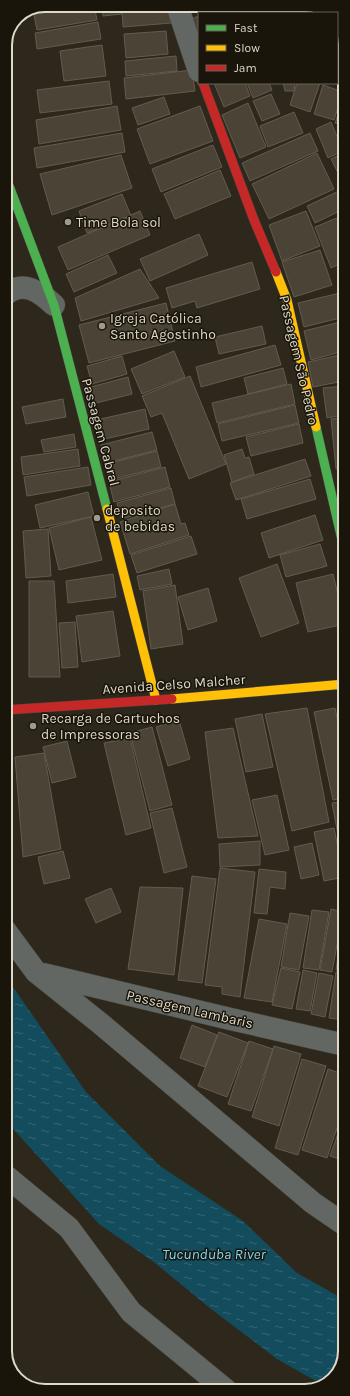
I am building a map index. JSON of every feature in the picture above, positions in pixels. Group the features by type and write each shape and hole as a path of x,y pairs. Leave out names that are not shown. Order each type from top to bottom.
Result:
{"street":[{"path":"179,12 198,68"},
{"name":"Passagem São Pedro","path":"203,84 254,220 287,300 338,522"},
{"name":"Passagem Cabral","path":"12,194 54,305 156,700"},
{"path":"12,289 27,288 41,293 54,305"},
{"name":"Avenida Celso Malcher","path":"12,710 156,700 338,685"},
{"path":"12,938 36,972 101,1024 313,1203 338,1220"},
{"name":"Passagem Lambaris","path":"36,972 338,1043"},
{"path":"12,1181 69,1228 131,1312 219,1384"}],"water":[{"name":"Tucunduba River","path":"12,986 86,1092 160,1166 243,1221 297,1273 338,1296 338,1351 335,1366 327,1376 317,1382 277,1359 211,1309 154,1262 99,1224 12,1128"}],"building":[{"path":"45,12 95,12 97,20 37,30 34,14"},
{"path":"103,12 122,12 122,14 103,16"},
{"path":"122,12 170,12 171,23 123,27"},
{"path":"198,16 198,44 186,21"},
{"path":"98,22 101,39 37,49 35,33"},
{"path":"166,31 168,54 126,58 124,34"},
{"path":"102,45 106,76 64,81 60,51"},
{"path":"176,56 177,71 126,76 125,61"},
{"path":"192,70 195,91 126,99 124,78"},
{"path":"109,81 112,104 40,113 37,90"},
{"path":"214,84 245,84 250,96 224,107"},
{"path":"247,84 269,84 272,90 253,98"},
{"path":"283,84 295,84 294,91 285,91"},
{"path":"297,84 320,84 310,112 290,105"},
{"path":"323,85 338,90 338,108 334,120 314,114"},
{"path":"271,94 280,114 262,121 253,101"},
{"path":"164,97 170,114 138,125 132,108"},
{"path":"248,103 266,147 240,158 222,115"},
{"path":"117,106 121,130 39,144 36,120"},
{"path":"200,106 213,141 150,164 137,129"},
{"path":"294,112 303,133 268,147 260,126"},
{"path":"338,115 338,124 335,123"},
{"path":"331,122 338,139 338,153 328,158 316,129"},
{"path":"122,133 125,152 37,168 34,148"},
{"path":"310,133 318,151 250,181 242,163"},
{"path":"213,145 222,167 161,192 152,169"},
{"path":"317,153 334,189 269,219 252,184"},
{"path":"121,155 132,188 52,215 40,174"},
{"path":"338,156 338,173 331,159"},
{"path":"220,170 231,196 175,219 164,194"},
{"path":"338,191 338,212 315,223 307,206"},
{"path":"122,194 131,216 87,233 79,211"},
{"path":"140,211 150,235 68,270 58,247"},
{"path":"306,211 320,246 282,261 269,225"},
{"path":"338,217 338,265 331,268 315,227"},
{"path":"199,234 208,255 150,281 140,259"},
{"path":"320,250 332,285 294,297 282,262"},
{"path":"108,255 117,273 74,292 66,274"},
{"path":"252,262 260,289 197,308 195,301 172,308 166,288"},
{"path":"140,269 159,298 81,321 75,298"},
{"path":"338,293 338,318 304,327 298,303"},
{"path":"166,303 175,341 89,363 79,325"},
{"path":"338,322 338,353 311,360 304,331"},
{"path":"262,326 266,344 219,354 215,337"},
{"path":"275,345 281,365 201,387 196,367"},
{"path":"174,351 185,377 142,394 131,369"},
{"path":"338,355 338,382 313,387 308,362"},
{"path":"122,356 127,374 92,384 87,366"},
{"path":"283,368 287,384 248,394 244,378"},
{"path":"190,376 226,464 189,479 162,413 151,417 142,396"},
{"path":"128,377 132,394 92,404 87,388"},
{"path":"291,384 295,404 217,423 212,403"},
{"path":"338,387 338,416 327,418 323,388"},
{"path":"63,399 66,417 26,424 22,407"},
{"path":"295,405 299,423 222,441 218,424"},
{"path":"145,409 149,429 100,440 96,420"},
{"path":"338,418 338,469 336,469 331,419"},
{"path":"299,424 303,443 251,456 246,437"},
{"path":"152,432 157,450 106,463 101,445"},
{"path":"74,434 76,447 44,452 41,440"},
{"path":"78,449 80,466 23,475 21,457"},
{"path":"242,449 245,458 249,457 254,474 232,482 224,455"},
{"path":"157,451 161,467 110,480 106,464"},
{"path":"305,459 311,476 236,500 230,483"},
{"path":"88,467 91,485 27,496 24,477"},
{"path":"165,467 170,487 114,502 109,482"},
{"path":"310,479 316,499 247,519 241,499"},
{"path":"171,488 175,504 121,519 117,503"},
{"path":"88,492 94,516 40,528 35,505"},
{"path":"175,504 181,524 185,523 189,535 130,554 120,522"},
{"path":"315,515 323,540 269,558 261,533"},
{"path":"91,517 102,560 59,570 49,528"},
{"path":"48,529 51,576 26,578 23,531"},
{"path":"191,536 197,554 137,573 131,555"},
{"path":"320,544 327,566 286,577 280,555"},
{"path":"277,564 299,623 261,637 239,578"},
{"path":"169,569 172,584 140,590 137,576"},
{"path":"113,574 116,597 68,603 66,581"},
{"path":"333,574 338,595 338,626 308,632 296,583"},
{"path":"29,581 54,581 60,677 29,677"},
{"path":"175,585 183,644 151,649 143,591"},
{"path":"208,588 217,621 188,630 178,597"},
{"path":"113,611 120,656 82,662 76,616"},
{"path":"75,622 78,667 62,668 59,623"},
{"path":"307,708 329,822 292,831 265,714"},
{"path":"335,708 338,722 338,799 333,800 314,712"},
{"path":"262,714 273,767 246,772 235,719"},
{"path":"179,720 190,759 168,766 156,727"},
{"path":"152,727 172,805 150,811 130,733"},
{"path":"233,728 258,836 218,838 205,732"},
{"path":"130,738 151,828 126,835 104,743"},
{"path":"67,741 76,777 52,783 43,747"},
{"path":"44,753 61,849 23,857 15,757"},
{"path":"277,795 289,850 265,855 252,800"},
{"path":"338,802 338,835 332,803"},
{"path":"172,808 187,867 164,873 150,813"},
{"path":"334,828 338,848 338,878 324,881 314,832"},
{"path":"260,841 260,865 220,867 219,844"},
{"path":"312,843 319,875 301,879 294,847"},
{"path":"63,851 70,878 44,884 38,857"},
{"path":"220,868 255,872 240,997 222,994 222,987 205,985"},
{"path":"259,869 286,872 285,889 270,887 267,914 254,913"},
{"path":"192,876 216,879 202,983 178,980"},
{"path":"140,887 183,888 174,975 128,969"},
{"path":"111,888 121,912 96,923 85,899"},
{"path":"331,909 338,911 338,939 332,972 320,970"},
{"path":"312,910 329,912 319,970 303,968"},
{"path":"290,913 309,916 299,970 281,967"},
{"path":"259,919 287,924 272,1002 244,998"},
{"path":"338,956 338,970 336,970"},
{"path":"281,968 300,972 292,1009 272,1005"},
{"path":"303,970 317,973 310,1011 296,1009"},
{"path":"336,972 338,972 338,1019 329,1018"},
{"path":"319,973 333,976 325,1017 311,1014"},
{"path":"192,1025 217,1035 205,1067 180,1058"},
{"path":"219,1032 248,1043 227,1097 198,1086"},
{"path":"249,1041 273,1049 251,1111 228,1104"},
{"path":"274,1046 301,1054 279,1126 252,1117"},
{"path":"302,1059 326,1066 298,1155 275,1148"},
{"path":"328,1069 338,1073 338,1125 327,1158 302,1150"},
{"path":"338,1134 338,1159 330,1156"}],"traffic: fast":[{"path":"12,194 54,305 107,509"},
{"path":"316,427 338,523"}],"traffic: slow":[{"path":"276,272 287,300 316,427"},
{"path":"107,509 156,700"},
{"path":"172,699 338,685"}],"traffic: jam":[{"path":"203,84 254,220 276,272"},
{"path":"12,710 172,699"}],"place":[{"name":"Time Bola sol","path":"68,222"},
{"name":"Igreja Católica Santo Agostinho","path":"102,326"},
{"name":"deposito de bebidas","path":"97,518"},
{"name":"Recarga de Cartuchos de Impressoras","path":"33,726"}]}
